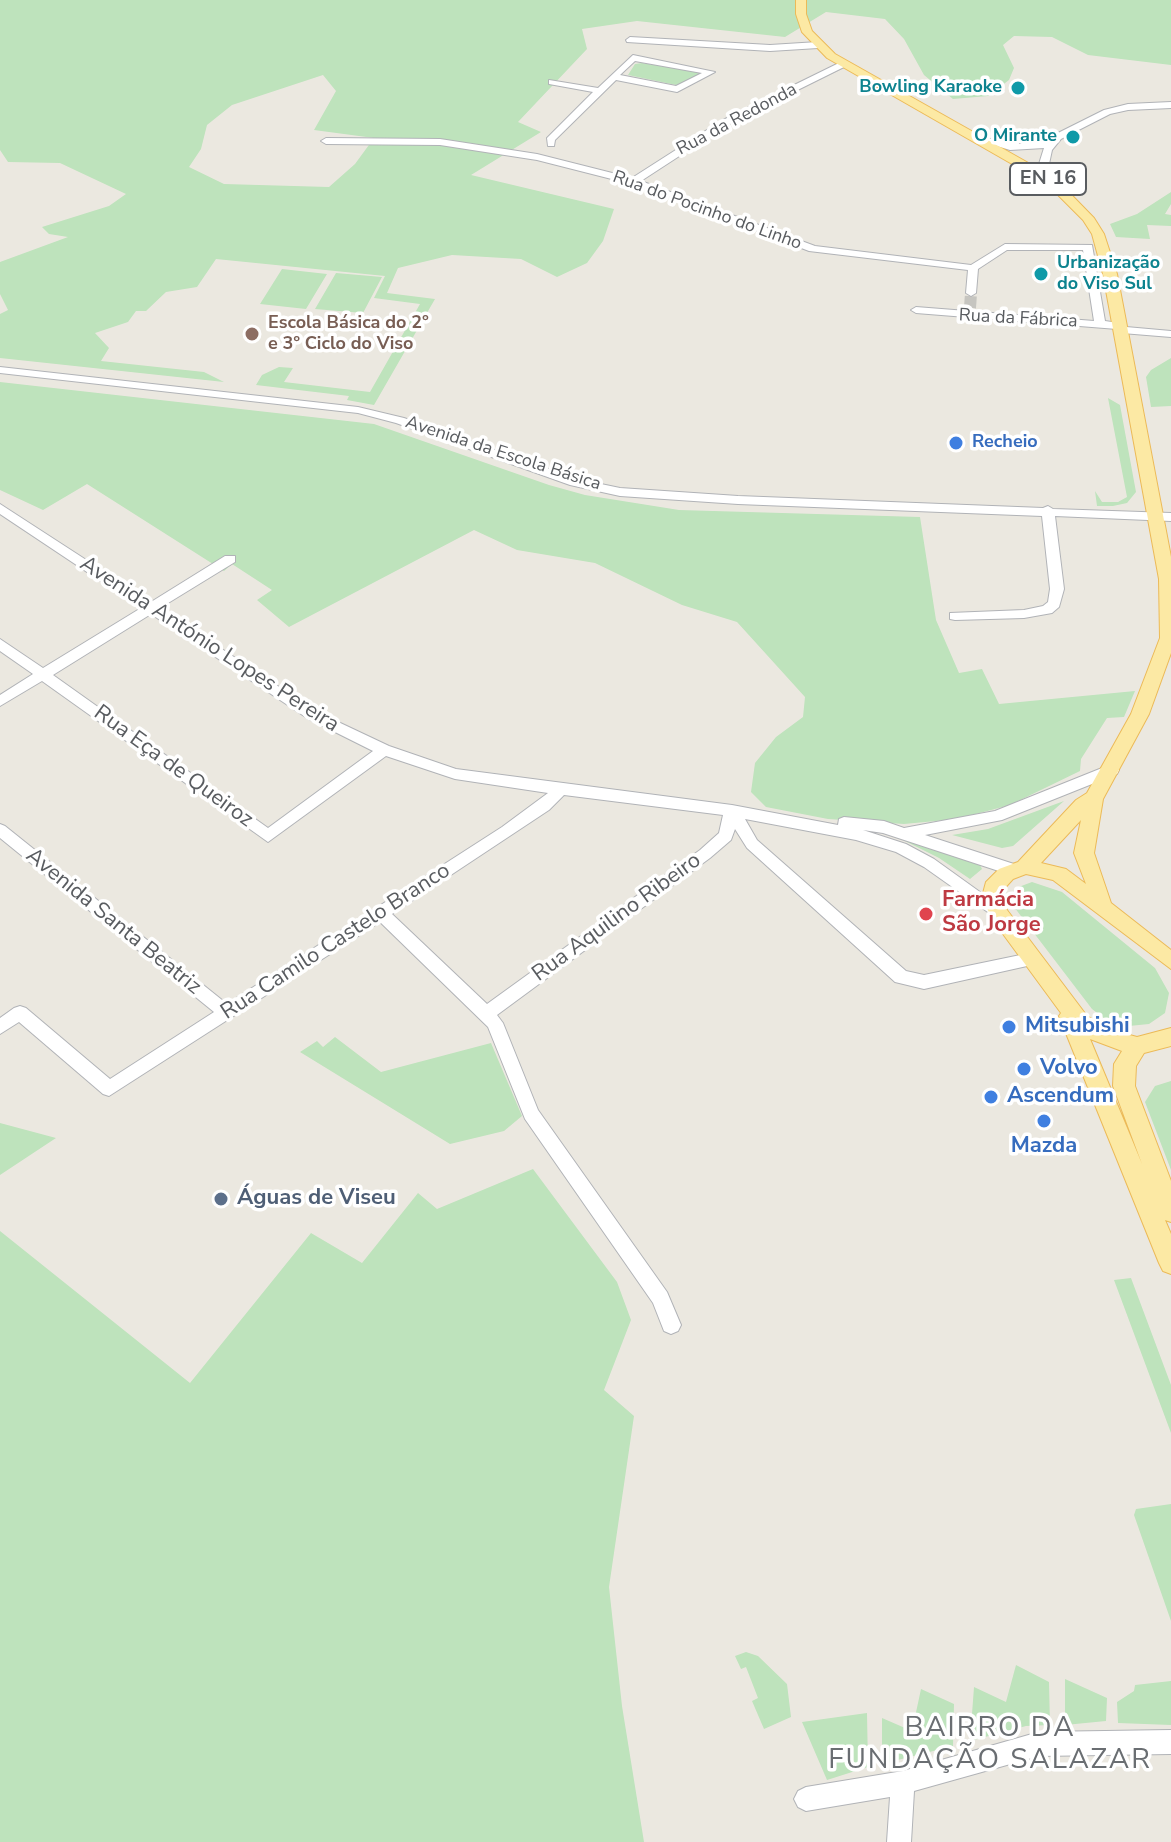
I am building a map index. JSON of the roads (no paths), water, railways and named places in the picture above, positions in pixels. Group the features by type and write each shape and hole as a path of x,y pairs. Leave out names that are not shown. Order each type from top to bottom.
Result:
{"main road":[{"name":"EN 16","path":"801,0 803,23 818,45 843,64 1051,181 1076,203 1098,234 1121,328 1154,524 1167,579 1168,638 1140,714 1094,798 1084,853 1093,885 1105,907"},
{"name":"EN 16","path":"999,914 992,897 993,887 1001,877 1019,869 1083,805 1094,798"},
{"name":"EN 16","path":"1019,869 1059,874 1170,958"},
{"path":"999,914 1067,1009 1096,1033 1171,1055"},
{"path":"1067,1009 1171,1263"},
{"path":"1171,1037 1140,1045 1125,1064 1124,1086 1171,1212"}],"street":[{"path":"630,40 770,48 818,45"},
{"path":"537,157 593,105 590,103 633,58 711,72 677,89 615,77"},
{"name":"Rua da Redonda","path":"634,181 724,123 843,64"},
{"path":"552,82 602,91"},
{"path":"1016,159 1043,149 1060,135 1096,116 1118,109 1171,105"},
{"path":"979,139 1010,147 1043,149"},
{"name":"Rua do Pocinho do Linho","path":"326,141 440,142 537,157 634,181 804,246 973,268"},
{"path":"1043,149 1044,164 1051,181"},
{"path":"971,293 973,268 1005,247 1088,247 1100,324"},
{"name":"Rua da Fábrica","path":"916,310 1100,324 1171,334"},
{"name":"Avenida da Escola Básica","path":"0,370 358,410 400,420 574,482 620,492 738,500 1128,514 1154,524 1171,519"},
{"path":"1149,495 1171,519"},
{"name":"Avenida António Lopes Pereira","path":"0,508 312,715 384,750 455,774 505,783 732,811 856,834 901,848 970,890 999,914"},
{"path":"955,616 1024,614 1047,610 1054,604 1057,589 1048,510"},
{"path":"1154,524 1171,519"},
{"path":"0,701 230,559"},
{"name":"Rua Eça de Queiroz","path":"0,644 268,836 384,750"},
{"path":"902,832 975,823 1049,798 1112,770"},
{"path":"505,783 523,799 524,818"},
{"name":"Rua Camilo Castelo Branco","path":"0,1027 20,1013 109,1089 544,806 560,790"},
{"path":"732,811 752,844 901,977 924,982 1030,959"},
{"name":"Rua Aquilino Ribeiro","path":"486,1014 716,845 726,836 732,811"},
{"name":"Avenida António Lopes Pereira","path":"758,817 884,827 1019,869"},
{"name":"Avenida Santa Beatriz","path":"0,830 227,1013"},
{"path":"380,912 495,1023 531,1114 660,1298 671,1325"},
{"path":"806,1799 903,1783 1039,1744 1171,1742"},
{"path":"899,1842 903,1783"}],"tunnel":[{"path":"970,308 971,293"}],"place":[{"name":"Bowling Karaoke","path":"1018,88"},
{"name":"O Mirante","path":"1073,137"},
{"name":"Urbanização do Viso Sul","path":"1041,274"},
{"name":"Escola Básica do 2º e 3º Ciclo do Viso","path":"252,334"},
{"name":"Recheio","path":"956,443"},
{"name":"Farmácia São Jorge","path":"926,914"},
{"name":"Mitsubishi","path":"1009,1027"},
{"name":"Volvo","path":"1024,1069"},
{"name":"Ascendum","path":"991,1097"},
{"name":"Mazda","path":"1044,1121"},
{"name":"Águas de Viseu","path":"221,1199"}],"district":[{"name":"BAIRRO DA FUNDAÇÃO SALAZAR","path":"990,1745"}]}
